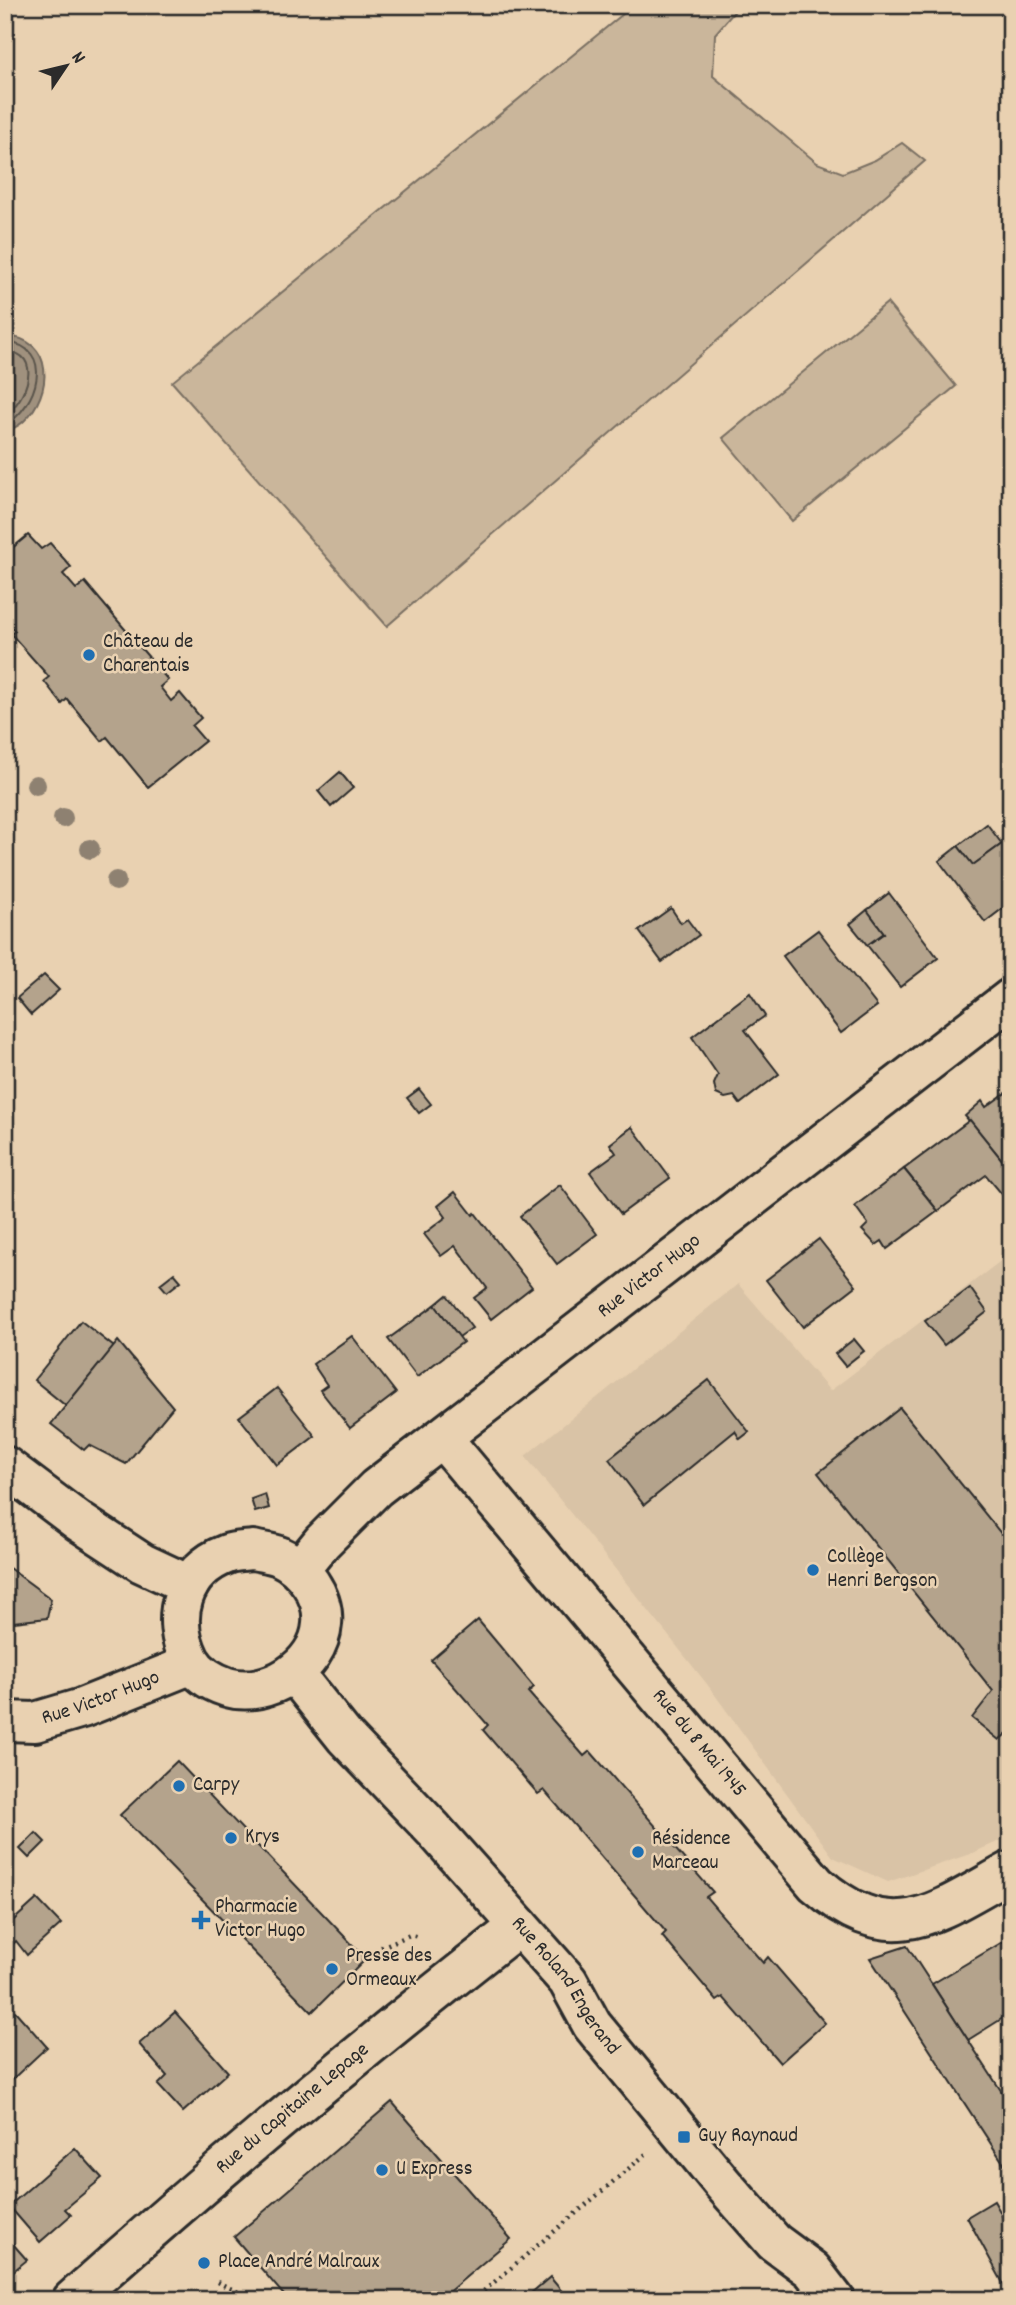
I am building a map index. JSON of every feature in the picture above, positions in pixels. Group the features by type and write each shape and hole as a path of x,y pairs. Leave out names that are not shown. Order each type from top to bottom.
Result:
{"street":[{"name":"Rue Victor Hugo","path":"300,1569 322,1542 376,1488 1011,998"},
{"name":"Rue du 8 Mai 1945","path":"442,1438 816,1884 839,1904 864,1915 909,1920 931,1914 1011,1871"},
{"path":"5,1466 78,1521 142,1563 189,1585"},
{"path":"253,1550 278,1555 300,1569 317,1594 323,1624 314,1650 294,1673 274,1685 252,1690 211,1682 192,1664 181,1641 179,1612 189,1585 205,1566 228,1554 253,1550"},
{"name":"Rue Victor Hugo","path":"5,1721 35,1722 82,1708 192,1664"},
{"name":"Rue Roland Engerand","path":"294,1673 345,1737 434,1830 568,1981 592,2025 774,2242 812,2270 835,2300"},
{"name":"Rue du Capitaine Lepage","path":"72,2300 163,2218 519,1926"}],"path":[{"path":"381,1947 410,1935 419,1937"},
{"path":"473,2300 678,2128"},
{"path":"217,2282 255,2300"}],"shaded area":[{"path":"634,5 740,5 715,34 713,76 817,163 843,173 875,160 902,143 925,161 387,626 172,382"},
{"path":"887,303 956,386 792,521 723,438"},
{"name":"Collège Henri Bergson","path":"1011,1253 1011,1836 970,1854 888,1882 833,1857 707,1684 525,1456 738,1284 830,1391"}],"water":[{"path":"5,336 21,339 33,346 41,357 44,383 34,410 22,423 5,433"}],"building":[{"name":"Château de Charentais","path":"28,535 41,549 50,543 71,567 63,574 76,589 85,582 168,680 160,687 171,701 180,693 201,718 192,726 205,741 148,787 107,737 102,741 67,699 62,704 44,681 49,677 11,634 15,631 5,619 5,554"},
{"path":"340,772 353,788 331,807 318,791"},
{"path":"987,824 1002,844 973,865 958,846"},
{"path":"1002,844 1011,856 1011,902 985,922 939,861 958,846 973,865"},
{"path":"889,893 938,958 900,987 867,945 884,933 867,910"},
{"path":"671,908 681,923 687,919 699,935 662,962 639,931"},
{"path":"867,910 884,933 867,945 850,924"},
{"path":"818,930 877,1006 841,1033 783,956"},
{"path":"44,975 59,990 31,1015 17,998"},
{"path":"750,993 765,1016 745,1030 779,1074 740,1104 734,1096 725,1098 716,1094 714,1084 718,1075 692,1037"},
{"path":"419,1089 431,1104 419,1113 407,1098"},
{"path":"1011,1089 1011,1125 1007,1128 1011,1133 1011,1156 1003,1161 965,1116 982,1101 986,1107"},
{"path":"970,1120 1011,1171 1011,1205 986,1175 938,1211 904,1169"},
{"path":"632,1127 670,1178 621,1214 590,1172 616,1153 610,1144"},
{"path":"904,1169 938,1211 887,1249 882,1241 876,1245 862,1230 868,1224 855,1206"},
{"path":"560,1185 597,1234 557,1264 520,1216"},
{"path":"455,1192 473,1215 475,1213 532,1287 491,1319 474,1298 487,1288 455,1246 441,1256 424,1234 446,1217 438,1206"},
{"path":"819,1239 856,1286 803,1327 766,1280"},
{"path":"174,1273 181,1281 167,1292 160,1284"},
{"path":"970,1288 987,1312 944,1345 925,1321"},
{"path":"447,1295 472,1328 459,1337 435,1305"},
{"path":"435,1305 463,1342 417,1377 388,1339"},
{"path":"81,1321 114,1347 66,1406 34,1380"},
{"path":"352,1336 396,1393 350,1428 320,1390 327,1385 313,1364"},
{"path":"854,1339 864,1351 845,1366 835,1354"},
{"path":"118,1341 173,1407 126,1464 89,1445 84,1450 51,1424"},
{"path":"709,1380 749,1432 740,1439 735,1431 644,1505 609,1459"},
{"path":"277,1388 315,1436 277,1465 239,1417"},
{"path":"900,1408 1011,1546 1011,1730 999,1740 972,1718 993,1691 818,1473"},
{"path":"265,1494 269,1508 255,1512 251,1499"},
{"path":"5,1565 51,1599 47,1618 5,1623"},
{"name":"Résidence Marceau","path":"478,1620 534,1687 528,1692 584,1756 590,1751 713,1892 706,1897 763,1963 768,1957 825,2023 780,2063 723,1997 717,2001 662,1936 666,1932 544,1790 538,1794 483,1730 488,1725 431,1660"},
{"path":"177,1761 366,1959 312,2012 120,1815"},
{"path":"36,1833 45,1842 29,1858 20,1849"},
{"path":"37,1899 61,1924 27,1955 16,1941 13,1944 5,1935 5,1928"},
{"path":"1011,1937 1011,2013 968,2040 932,1984"},
{"path":"907,1946 1011,2106 1011,2168 1008,2170 870,1958"},
{"path":"15,2011 47,2047 5,2086 5,2020"},
{"path":"175,2012 228,2072 183,2112 158,2085 167,2076 139,2044"},
{"name":"U Express","path":"392,2102 511,2239 439,2300 288,2300 234,2237"},
{"path":"75,2148 102,2178 65,2209 71,2215 40,2242 9,2206"},
{"path":"994,2201 1011,2231 1011,2281 1004,2285 967,2217"},
{"path":"1011,2211 1011,2231 1002,2216"},
{"path":"5,2235 27,2260 5,2278"},
{"path":"550,2277 569,2300 523,2300"}],"place":[{"name":"Château de Charentais","path":"89,655"},
{"name":"Collège Henri Bergson","path":"813,1570"},
{"name":"Carpy","path":"179,1786"},
{"name":"Krys","path":"231,1838"},
{"name":"Résidence Marceau","path":"638,1852"},
{"name":"Pharmacie Victor Hugo","path":"201,1920"},
{"name":"Presse des Ormeaux","path":"332,1969"},
{"name":"Guy Raynaud","path":"684,2137"},
{"name":"U Express","path":"382,2170"},
{"name":"Place André Malraux","path":"204,2263"}]}
